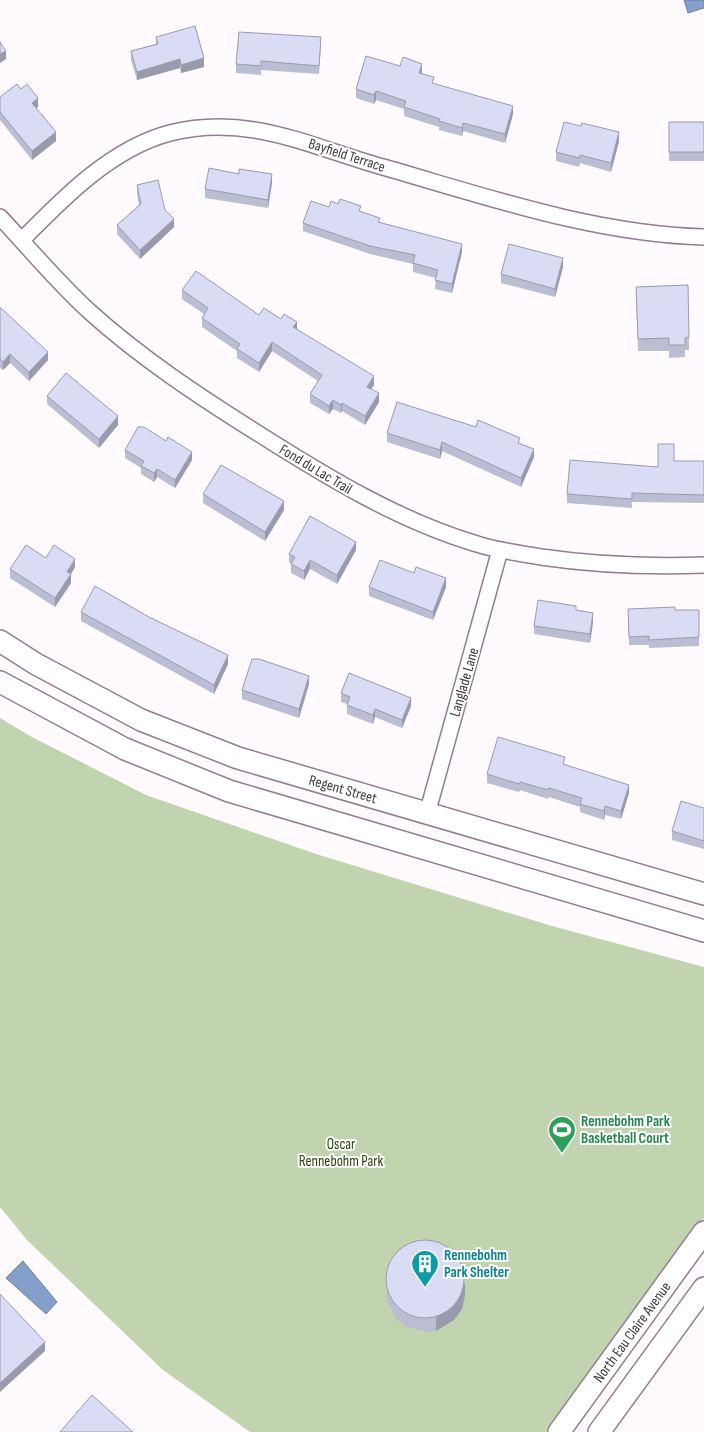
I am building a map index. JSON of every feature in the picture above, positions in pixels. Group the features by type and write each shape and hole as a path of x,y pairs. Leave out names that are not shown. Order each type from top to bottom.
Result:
{"street":[{"name":"Bayfield Terrace","path":"22,240 48,214 112,159 170,133 207,127 239,126 294,138 379,166 520,206 619,230 662,235 704,236"},
{"name":"Fond du Lac Trail","path":"0,217 90,312 162,370 220,410 353,491 410,518 476,544 500,550 593,564 646,567 704,565"},
{"name":"Langlade Lane","path":"427,814 500,550"},
{"name":"Regent Street","path":"0,641 98,699 182,738 238,758 704,894"},
{"path":"0,682 82,728 167,768 229,791 704,930"},
{"path":"417,845 427,814"},
{"name":"North Eau Claire Avenue","path":"559,1432 700,1245"},
{"path":"599,1432 704,1288"}],"green space":[{"name":"Oscar Rennebohm Park","path":"0,718 30,736 146,795 316,854 552,926 704,967 704,1218 549,1432 250,1432 163,1370 27,1240 0,1207"}],"water":[{"path":"684,0 704,0 704,8 688,13"},
{"path":"23,1261 57,1302 46,1314 6,1278"}],"building":[{"path":"195,26 204,58 181,65 180,59 137,72 131,51 158,44 156,37"},
{"path":"239,32 321,37 319,66 261,61 261,66 236,64"},
{"path":"0,42 6,51 0,54"},
{"path":"366,56 400,66 403,57 422,64 419,73 434,77 432,83 513,106 505,134 463,123 462,128 404,107 406,101 376,91 374,95 356,89"},
{"path":"17,84 21,89 27,84 38,98 32,103 56,132 32,151 0,112 0,97"},
{"path":"564,122 581,126 582,123 619,132 611,163 580,155 579,158 556,152"},
{"path":"669,122 704,122 704,152 669,152"},
{"path":"209,168 239,174 239,169 272,174 268,200 205,189"},
{"path":"158,180 165,210 174,219 140,250 117,225 141,204 137,185"},
{"path":"340,199 361,206 359,211 380,218 378,222 462,244 452,284 435,280 438,270 413,263 415,255 370,246 303,223 311,201 329,207 331,201 338,204"},
{"path":"509,244 563,258 555,289 501,274"},
{"path":"196,271 259,315 264,308 281,319 284,314 297,322 293,327 374,376 367,387 379,393 365,416 333,400 329,406 310,394 322,375 272,342 259,363 237,349 240,344 202,318 208,308 182,290"},
{"path":"688,285 689,337 685,338 685,345 669,345 669,338 638,339 636,287"},
{"path":"0,308 48,352 29,372 10,354 3,362 0,359"},
{"path":"66,373 118,416 99,439 47,396"},
{"path":"397,402 476,427 478,420 520,438 518,443 534,449 521,478 442,442 440,450 387,433"},
{"path":"138,427 144,427 166,441 168,437 192,452 175,480 157,469 154,473 141,466 144,461 125,450"},
{"path":"658,444 674,444 674,461 704,461 704,495 632,493 632,499 567,494 570,460 658,467"},
{"path":"221,465 284,501 265,532 203,494"},
{"path":"310,516 356,542 337,575 310,560 304,571 291,564 295,557 289,554"},
{"path":"26,545 46,558 54,545 75,559 67,572 71,574 55,598 10,569"},
{"path":"380,560 414,573 416,567 446,578 433,612 369,587"},
{"path":"95,586 149,617 228,655 214,685 81,612"},
{"path":"538,600 576,606 576,610 593,613 590,634 534,626"},
{"path":"675,607 675,610 699,610 699,637 649,640 649,636 629,637 628,609"},
{"path":"252,659 259,659 309,676 299,709 242,690"},
{"path":"349,673 411,698 402,720 375,709 373,715 347,705 350,697 341,693"},
{"path":"498,737 565,757 563,764 629,785 621,811 605,806 604,811 580,804 582,798 549,788 548,790 520,782 519,784 487,774"},
{"path":"681,801 704,808 704,841 672,831"},
{"name":"Rennebohm Park Shelter","path":"417,1240 433,1240 447,1246 458,1257 464,1271 464,1287 458,1301 447,1312 433,1318 417,1318 403,1312 392,1301 386,1287 386,1271 392,1257 403,1246"},
{"path":"0,1294 45,1342 0,1383"},
{"path":"92,1395 133,1432 60,1432"}],"place":[{"name":"Rennebohm Park Basketball Court","path":"562,1154"},
{"name":"Rennebohm Park Shelter","path":"425,1288"}]}
